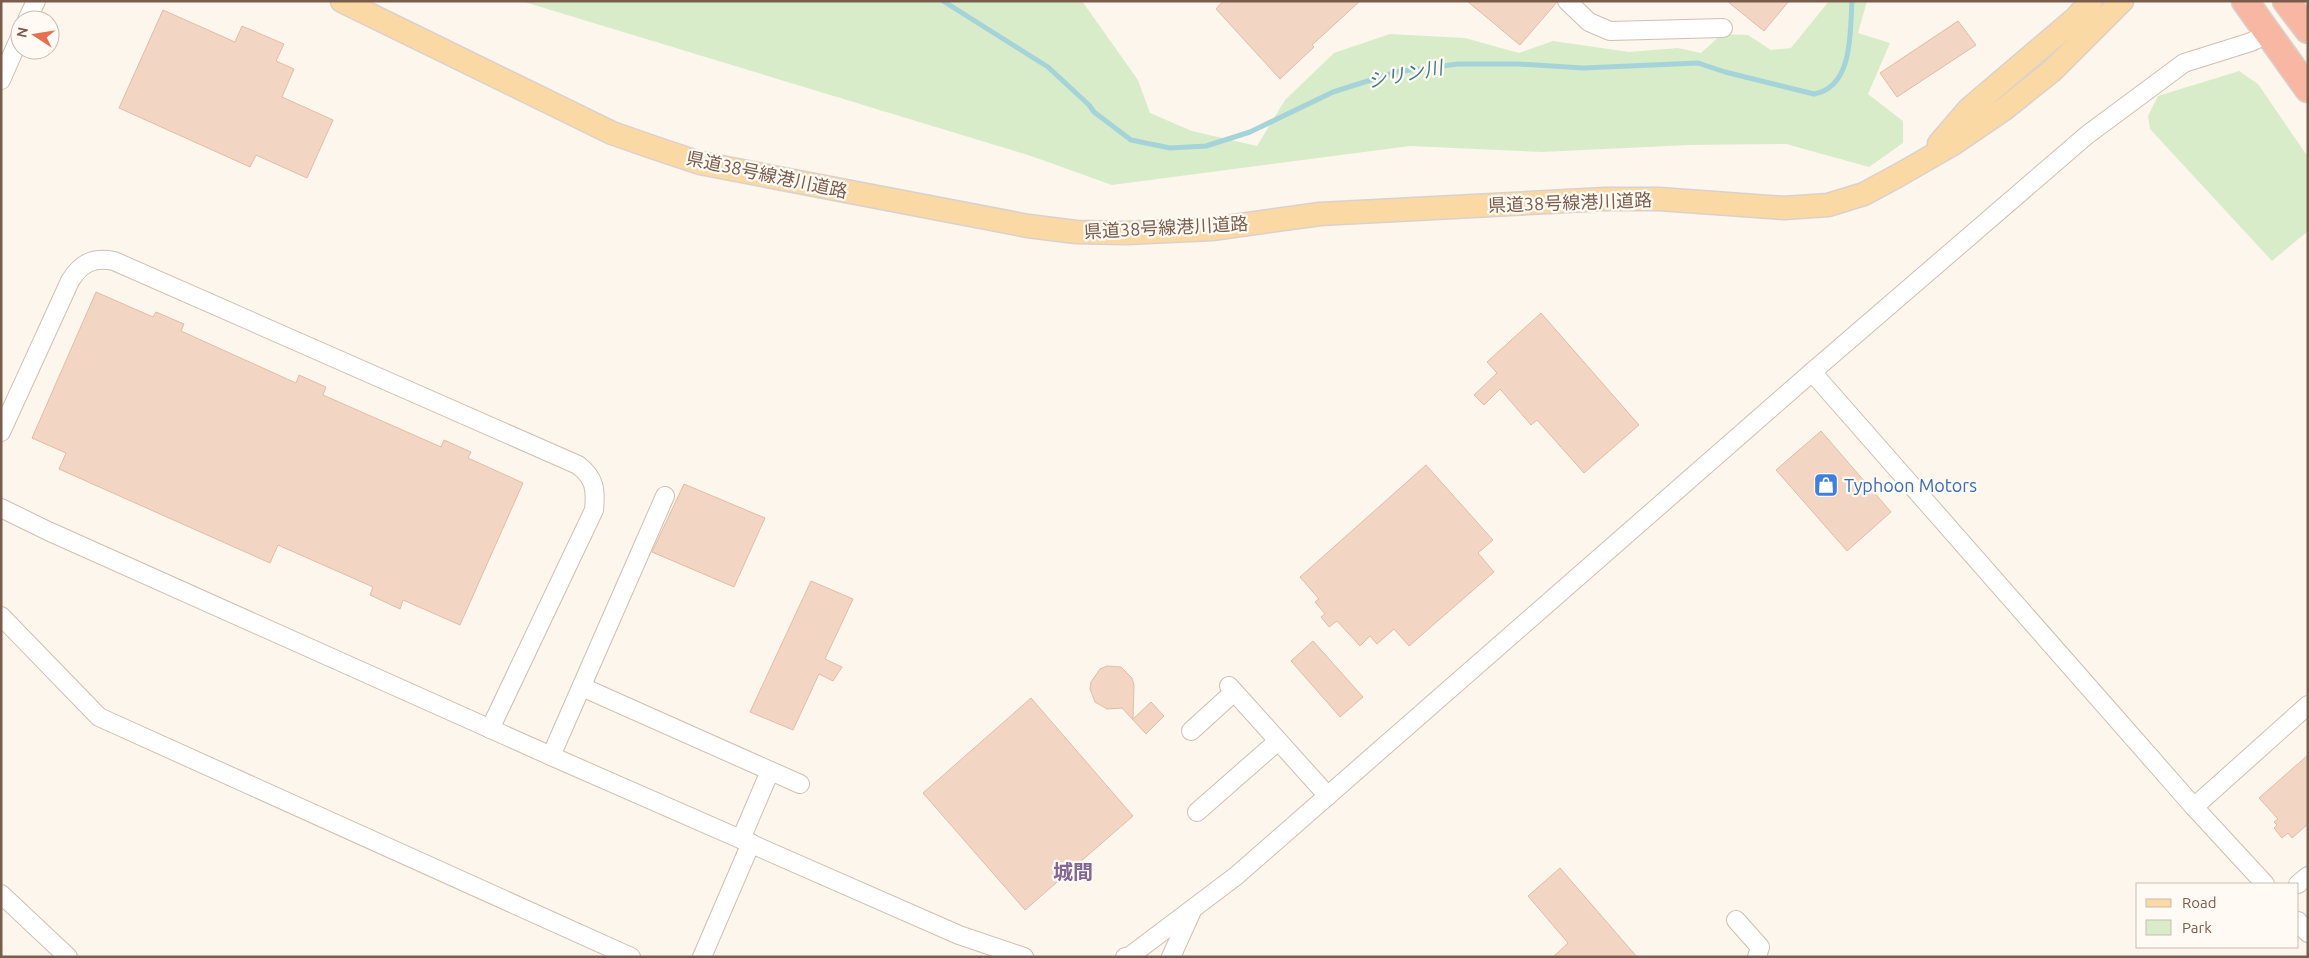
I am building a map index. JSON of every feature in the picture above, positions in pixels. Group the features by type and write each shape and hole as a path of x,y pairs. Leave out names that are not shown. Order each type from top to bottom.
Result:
{"highway":[{"path":"2245,1 2308,89"},
{"path":"2286,1 2308,30"}],"main road":[{"name":"県道38号線港川道路","path":"342,1 612,133 700,163 1018,224 1076,232 1126,233 1212,229 1320,214 1606,199 1658,199 1753,207 1805,208 1828,205 1864,194 1953,144 2003,110 2053,70 2122,1"},
{"name":"県道38号線港川道路","path":"1929,156 1970,108 2068,25 2091,1"}],"lane":[{"path":"1567,1 1589,22 1610,31 1724,28"},
{"path":"1124,957 1130,957 1236,876 1812,372 2087,135 2184,63 2251,42 2269,32"},
{"path":"1,80 10,60"},
{"path":"1,432 70,280 78,268 89,261 103,258 114,260 578,465 588,473 594,485 594,510 490,729"},
{"path":"1812,372 2194,807 2264,883"},
{"path":"551,756 665,496"},
{"path":"1,508 48,532 551,756 959,935 1024,957"},
{"path":"1,616 99,716 632,957"},
{"path":"582,686 800,784"},
{"path":"1192,731 1232,689 1328,796"},
{"path":"2194,807 2308,705"},
{"path":"1197,812 1278,740"},
{"path":"702,957 770,771"},
{"path":"1,894 68,957"},
{"path":"1171,957 1193,908"},
{"path":"1736,920 1760,947 1757,957"},
{"path":"2299,922 2308,933"}],"green space":[{"path":"521,1 1082,1 1138,80 1150,113 1192,131 1257,146 1285,100 1334,53 1390,34 1465,38 1519,53 1553,41 1629,52 1678,48 1701,53 1722,34 1748,35 1771,50 1791,48 1829,1 1867,1 1858,33 1890,43 1868,94 1903,121 1903,143 1869,167 1786,144 1688,145 1542,152 1410,146 1112,185 1031,156"},
{"path":"2239,71 2258,84 2308,157 2308,231 2272,261 2150,129 2148,116 2158,96"}],"building":[{"path":"1223,1 1360,1 1312,45 1314,47 1280,79 1216,9"},
{"path":"1467,1 1557,1 1557,2 1520,45"},
{"path":"1727,1 1789,1 1764,31"},
{"path":"163,10 235,42 242,26 284,44 276,61 294,69 282,97 333,120 307,178 256,155 250,167 119,108"},
{"path":"1958,21 1976,45 1897,97 1880,73"},
{"path":"96,292 153,317 156,312 184,324 181,331 296,383 299,375 326,387 323,395 441,447 444,440 471,452 468,458 523,483 460,625 403,600 400,609 370,595 373,587 278,545 270,563 59,469 66,453 32,438"},
{"path":"1541,313 1639,425 1584,473 1537,420 1531,425 1500,389 1484,405 1474,395 1497,373 1487,362"},
{"path":"1821,431 1891,512 1847,551 1776,470"},
{"path":"1426,465 1493,540 1478,553 1494,572 1409,646 1394,629 1377,644 1370,636 1360,646 1337,621 1329,627 1321,617 1325,614 1315,602 1319,599 1300,577"},
{"path":"684,484 765,518 734,587 652,552"},
{"path":"811,581 853,599 825,659 842,667 833,681 819,674 793,730 750,712"},
{"path":"1313,641 1363,697 1340,717 1291,661"},
{"path":"1107,666 1121,667 1132,678 1134,685 1133,719 1151,702 1164,716 1146,734 1122,708 1107,709 1095,702 1090,689 1091,682 1100,669"},
{"path":"1031,698 1133,816 1025,910 923,793"},
{"path":"2308,755 2308,824 2292,838 2288,833 2282,838 2274,828 2277,825 2274,822 2278,819 2259,798"},
{"path":"1560,868 1637,957 1553,957 1568,943 1528,896"}],"waterway":[{"name":"シリン川","path":"943,1 1048,67 1089,105 1094,112 1131,140 1170,148 1206,146 1250,132 1333,92 1396,72 1458,64 1518,64 1583,68 1698,63 1725,72 1814,94 1827,89 1836,81 1843,70 1851,28 1852,1"}],"place":[{"name":"Typhoon Motors","path":"1826,485"}],"district":[{"name":"城間","path":"1073,871"}]}
